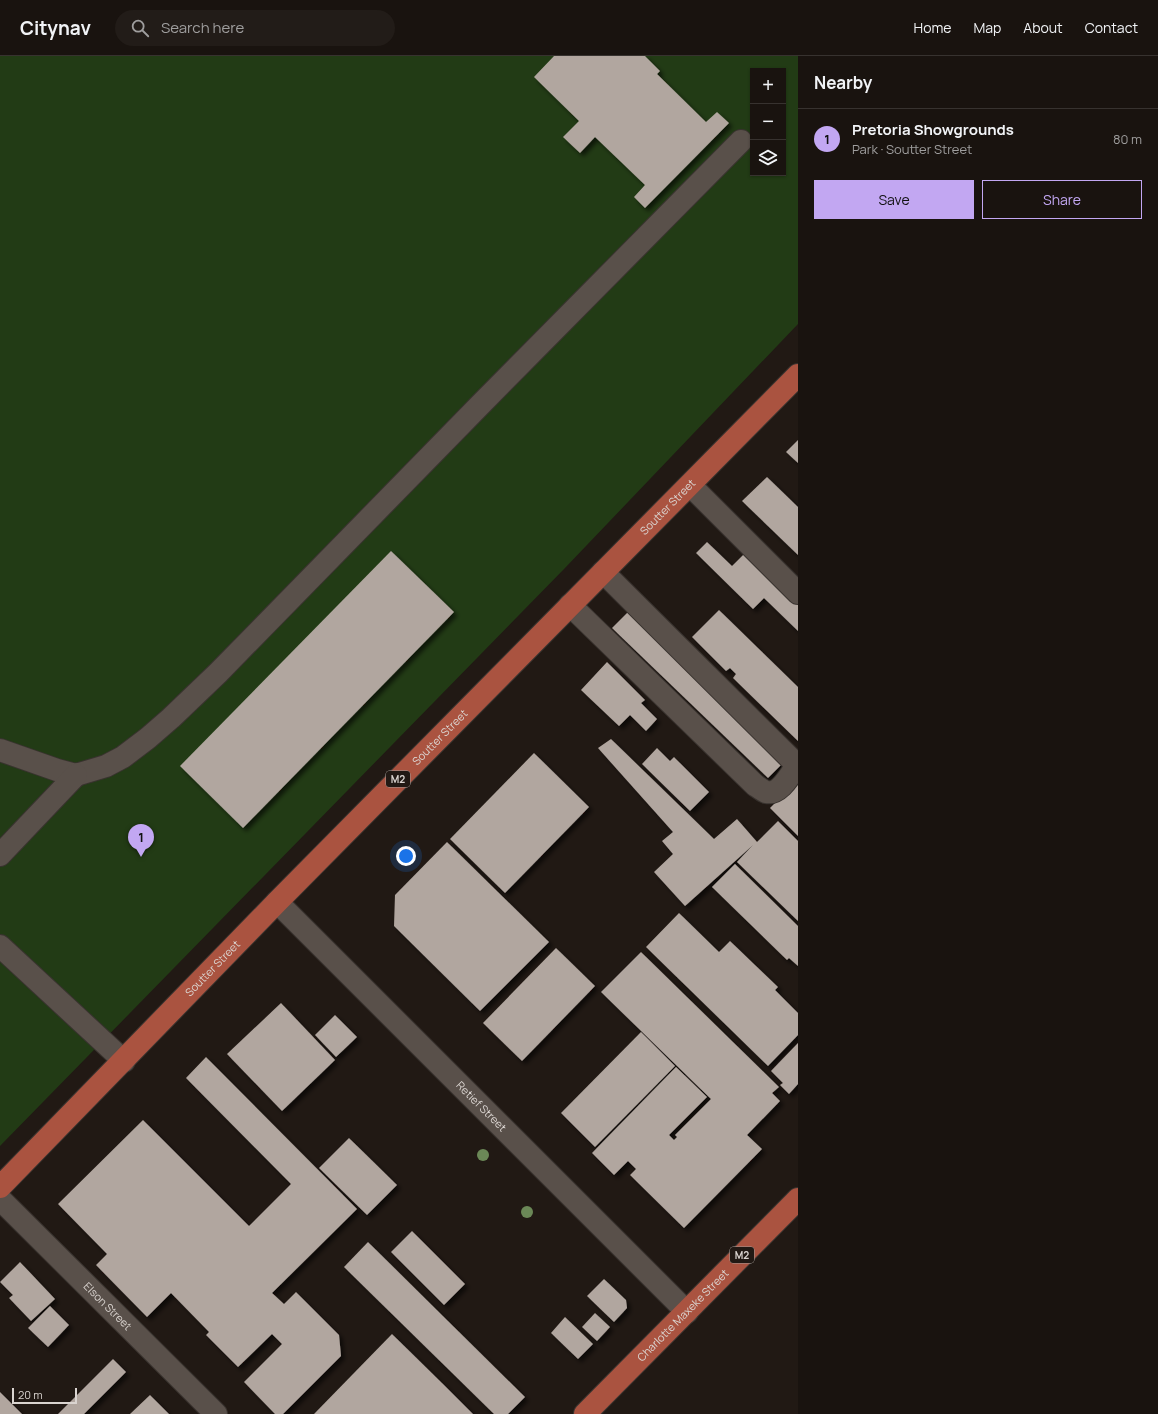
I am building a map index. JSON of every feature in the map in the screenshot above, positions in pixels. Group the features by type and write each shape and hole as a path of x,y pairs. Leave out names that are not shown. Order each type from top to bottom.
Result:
{"main road":[{"name":"Soutter Street","path":"0,1187 277,902 798,375"},
{"name":"Charlotte Maxeke Street","path":"585,1414 798,1199"}],"street":[{"path":"0,855 76,775 106,766 123,757 171,718 218,673 741,141"},
{"path":"694,481 798,573"},
{"path":"694,481 798,593"},
{"path":"570,605 755,785 766,792 774,791 786,782 794,768 793,762 603,572"},
{"path":"0,750 76,775"},
{"name":"Retief Street","path":"277,902 687,1312"},
{"path":"0,946 124,1060"},
{"name":"Elson Street","path":"0,1199 216,1414"}],"green space":[{"path":"0,56 798,56 798,324 565,568 0,1146"}],"building":[{"path":"554,56 645,56 660,71 657,74 706,122 717,112 729,123 645,208 634,197 645,185 595,137 580,153 563,137 579,121 534,77"},
{"path":"798,440 798,463 786,452"},
{"path":"767,477 798,507 798,555 742,501"},
{"path":"707,542 732,566 747,551 798,601 798,631 764,598 753,609 696,553"},
{"path":"391,551 454,612 243,828 180,766"},
{"path":"719,610 798,687 798,741 733,678 736,674 730,668 726,671 692,637"},
{"path":"629,611 784,762 768,778 612,628"},
{"path":"607,662 645,700 641,703 657,719 646,731 630,715 619,726 581,690"},
{"path":"611,739 714,839 737,819 757,842 778,821 798,841 798,921 737,862 753,845 685,906 654,872 673,854 662,841 673,832 598,748"},
{"path":"657,748 670,761 674,757 709,792 690,811 642,764"},
{"path":"534,753 589,807 505,893 450,839"},
{"path":"797,781 798,783 798,836 770,808"},
{"path":"447,842 549,942 480,1011 394,926 395,895"},
{"path":"735,864 798,926 798,966 789,958 787,960 712,887"},
{"path":"679,913 719,952 730,941 778,987 775,990 798,1013 798,1035 768,1066 646,947"},
{"path":"556,948 595,986 522,1061 483,1023"},
{"path":"641,952 779,1087 772,1093 780,1101 747,1135 762,1149 684,1228 630,1175 636,1169 628,1161 614,1175 592,1153 676,1067 707,1097 669,1135 674,1140 677,1137 675,1135 711,1099 601,992"},
{"path":"281,1003 335,1060 282,1111 227,1054"},
{"path":"335,1015 357,1037 336,1057 315,1035"},
{"path":"641,1032 675,1066 595,1147 561,1113"},
{"path":"798,1043 798,1084 789,1094 780,1085 783,1083 771,1071"},
{"path":"206,1057 357,1209 272,1293 284,1304 296,1292 339,1335 341,1356 283,1414 275,1414 244,1382 282,1344 272,1334 238,1367 206,1335 209,1332 171,1293 147,1317 96,1265 107,1254 58,1204 143,1120 249,1226 291,1184 186,1078"},
{"path":"349,1138 397,1185 367,1215 319,1168"},
{"path":"412,1231 465,1284 444,1305 391,1252"},
{"path":"368,1242 525,1397 508,1414 494,1414 344,1267"},
{"path":"20,1262 55,1299 31,1321 9,1298 13,1295 0,1282"},
{"path":"604,1279 626,1300 627,1308 614,1322 587,1296"},
{"path":"50,1306 69,1325 48,1347 28,1328"},
{"path":"595,1313 610,1327 597,1341 582,1327"},
{"path":"565,1317 593,1344 578,1359 551,1333"},
{"path":"392,1334 444,1385 473,1414 314,1414"},
{"path":"113,1359 126,1372 84,1414 58,1414"},
{"path":"0,1392 22,1414 0,1414"},
{"path":"150,1395 169,1414 130,1414"}],"place":[{"name":"Pretoria Showgrounds","path":"141,857"}]}
